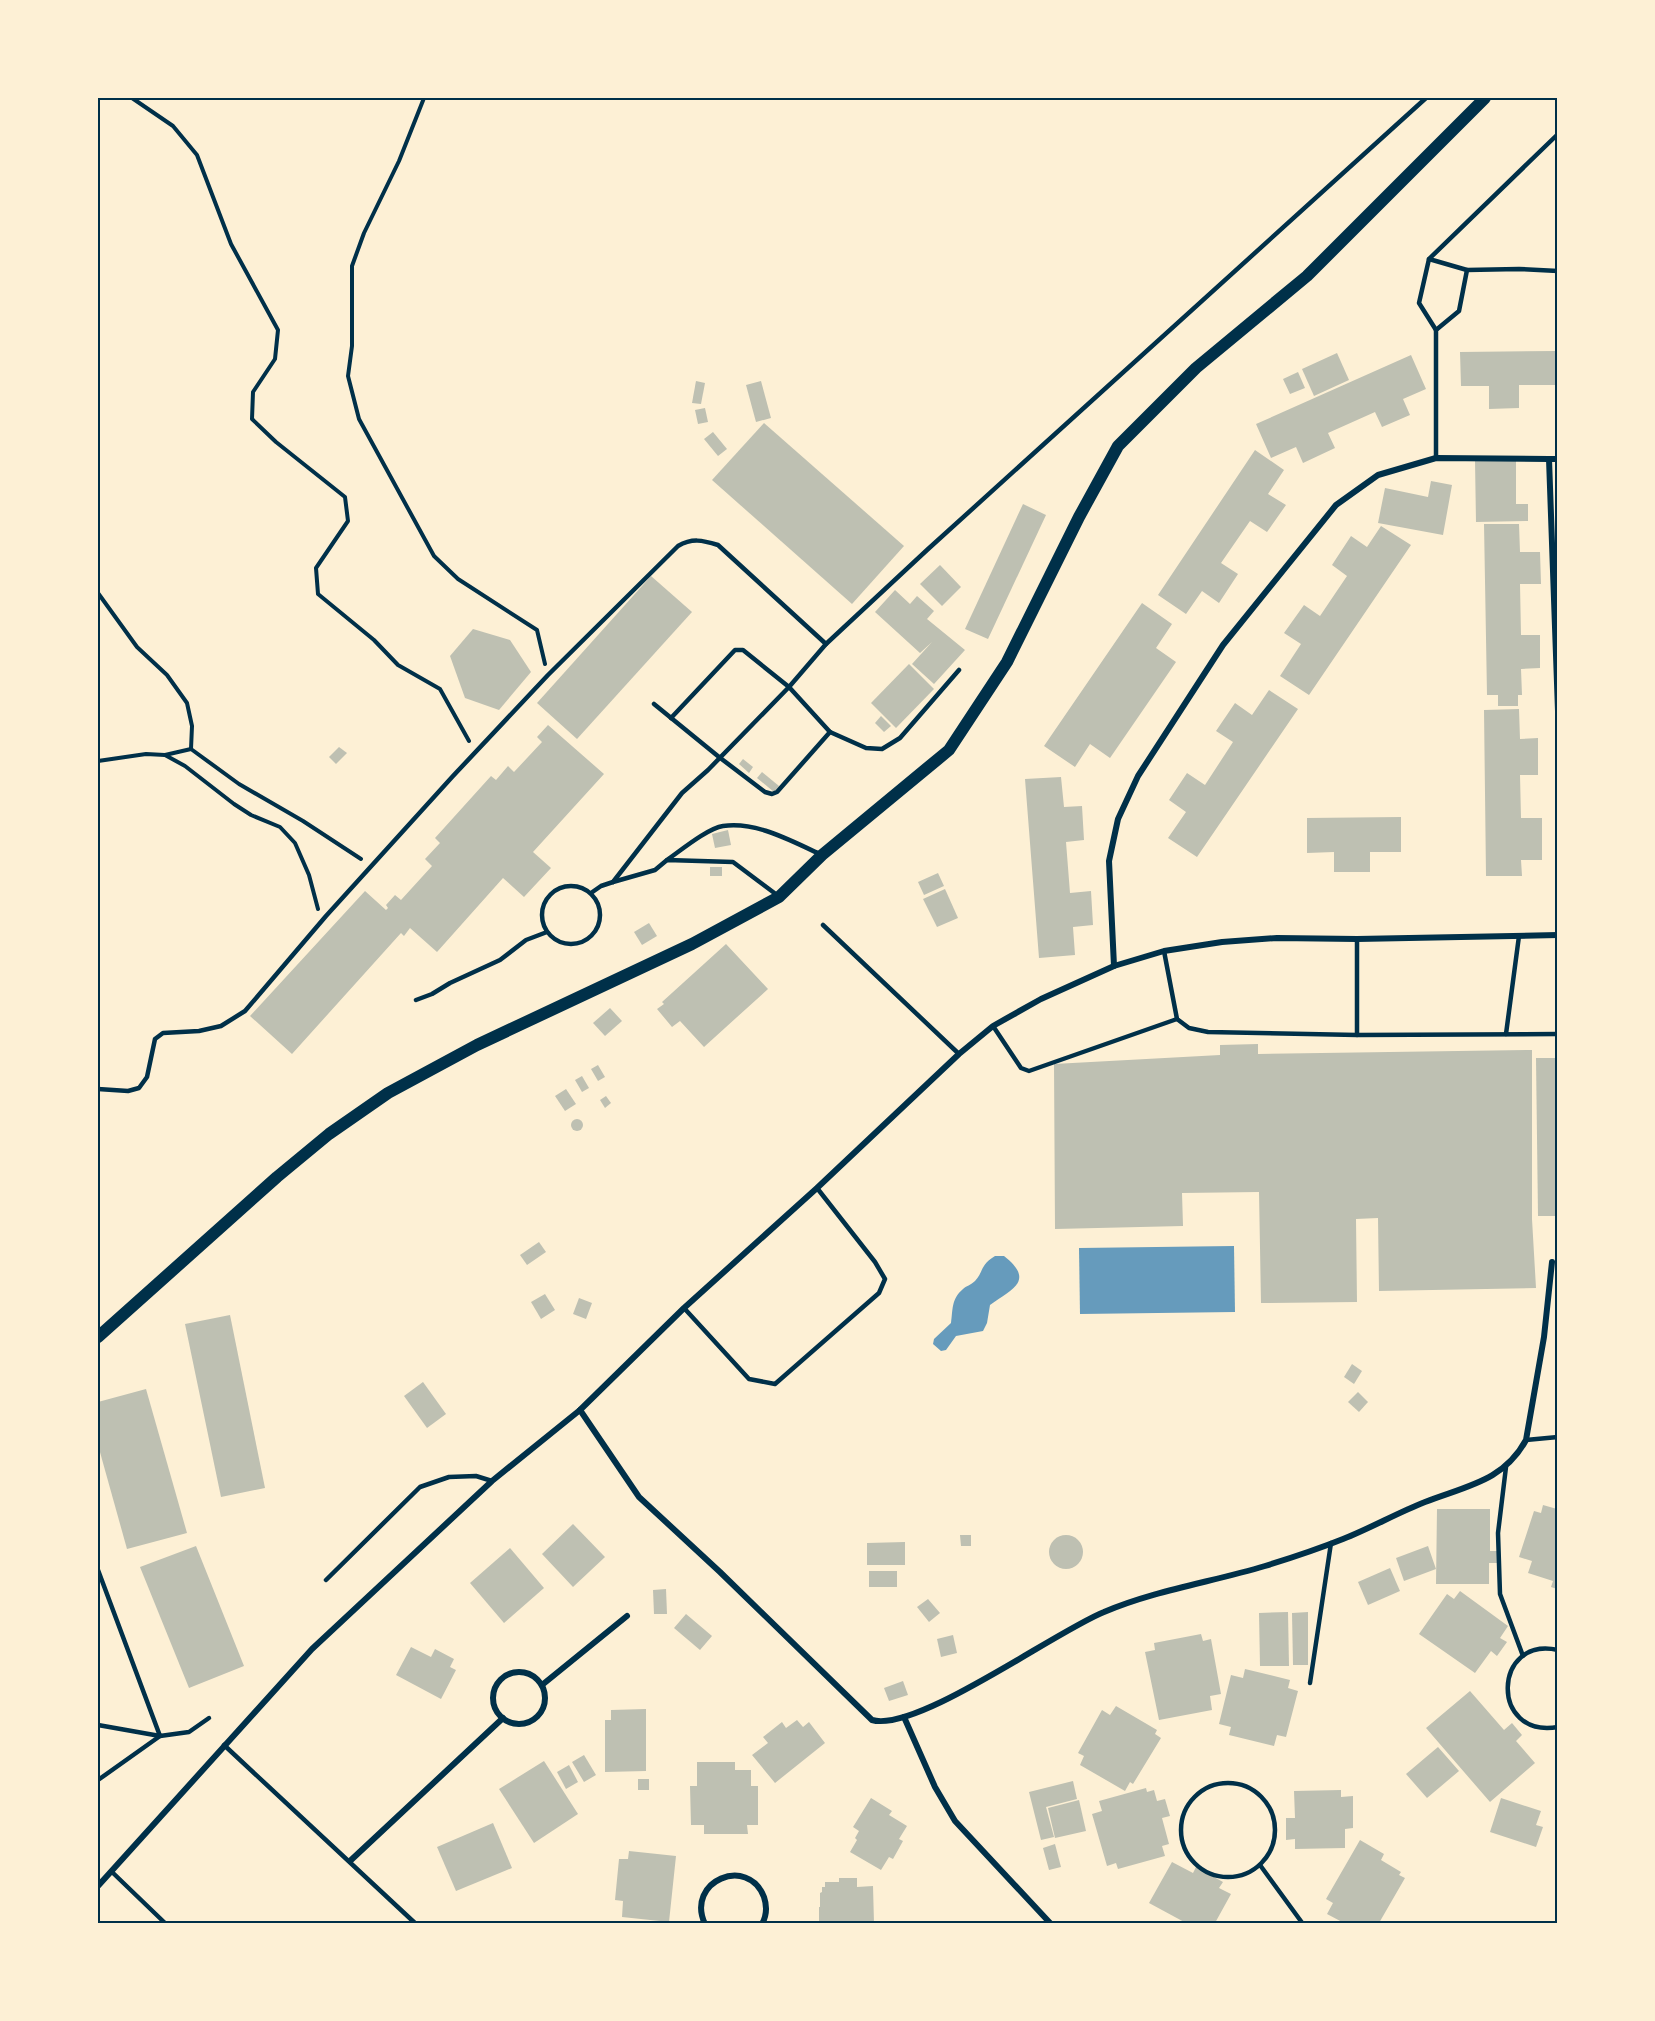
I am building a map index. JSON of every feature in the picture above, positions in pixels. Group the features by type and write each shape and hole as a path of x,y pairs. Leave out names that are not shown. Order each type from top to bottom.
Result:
{"main road":[{"path":"98,1337 277,1177 329,1134 388,1093 477,1045 692,944 779,897 822,855 949,750 1007,662 1078,517 1118,446 1196,368 1307,276 1485,98"}],"street":[{"path":"1114,966 1109,861 1118,819 1138,776 1223,645 1336,506 1378,475 1437,458 1557,459"},
{"path":"1549,459 1557,711"},
{"path":"98,1886 312,1649 492,1481 580,1410 684,1308 959,1054 993,1026 1041,999 1114,966 1164,951 1222,942 1277,938 1357,939 1557,935"},
{"path":"580,1410 639,1497 720,1572 872,1720 880,1722 904,1717 951,1697 1103,1612 1156,1595 1265,1566 1331,1543 1425,1502 1480,1483 1506,1467 1518,1454 1526,1440 1544,1337 1552,1262"},
{"path":"542,1684 627,1616"},
{"path":"518,1671 527,1672 536,1677 546,1694 545,1704 536,1718 520,1724 503,1718 493,1704 495,1686 508,1674 518,1671"},
{"path":"904,1717 935,1787 955,1821 1051,1923"},
{"path":"350,1861 503,1718"},
{"path":"705,1923 701,1906 708,1887 725,1876 735,1875 754,1882 761,1890 766,1910 762,1923"}],"lane":[{"path":"613,882 682,793 789,687 826,644 1426,98"},
{"path":"1437,458 1436,330 1419,303 1428,259 1557,134"},
{"path":"1428,259 1467,270 1557,271"},
{"path":"1436,330 1459,311 1467,270"},
{"path":"98,1089 129,1091 139,1089 147,1077 155,1039 163,1034 199,1031 221,1026 245,1011 476,752 548,675 678,546 688,541 703,540 718,545 826,644"},
{"path":"671,718 735,650 743,650 789,687 830,732 866,748 882,749 900,738 959,670"},
{"path":"654,704 719,758 765,792 772,794 777,792 830,732"},
{"path":"591,892 613,882 655,870 702,836 722,826 752,826 791,840 822,855"},
{"path":"667,860 733,862 779,897"},
{"path":"565,886 579,886 591,892 600,906 600,923 591,937 577,944 561,942 547,932 542,919 543,911 544,904 552,892 565,886"},
{"path":"824,925 959,1054"},
{"path":"416,1000 500,960 526,940 547,932"},
{"path":"1506,1034 1519,936"},
{"path":"1357,939 1357,1035"},
{"path":"1164,951 1177,1019 1190,1028 1208,1032 1357,1035 1557,1034"},
{"path":"993,1026 1021,1068 1029,1071 1177,1019"},
{"path":"684,1308 749,1380 775,1384 879,1293 885,1279 875,1262 816,1188"},
{"path":"1526,1440 1557,1437"},
{"path":"1506,1467 1498,1533 1500,1594 1523,1656"},
{"path":"326,1580 420,1487 449,1477 477,1476 492,1481"},
{"path":"1310,1683 1331,1543"},
{"path":"98,1570 160,1736"},
{"path":"1557,1650 1541,1648 1523,1656 1510,1672 1507,1683 1510,1706 1518,1716 1526,1723 1538,1728 1557,1727"},
{"path":"98,1725 160,1736 189,1732 209,1718"},
{"path":"98,1780 160,1736"},
{"path":"224,1745 416,1923"},
{"path":"1230,1782 1246,1786 1260,1795 1273,1813 1276,1830 1273,1846 1260,1865 1239,1876 1222,1877 1206,1872 1190,1859 1182,1845 1180,1828 1183,1813 1192,1799 1205,1788 1230,1782"},
{"path":"1260,1865 1303,1923"},
{"path":"112,1872 166,1923"}],"path":[{"path":"132,98 173,126 196,155 231,244 278,330 275,359 253,392 252,419 276,442 345,497 348,521 316,568 318,594 374,639 398,665 440,689 476,752"},
{"path":"424,98 399,161 364,233 352,266 352,346 348,376 359,419 434,556 458,579 537,630 548,675"},
{"path":"98,593 130,638 167,675 187,704 192,726 191,749"},
{"path":"98,761 146,754 165,755 191,749 239,784 303,821 372,866"},
{"path":"165,755 185,766 251,815 280,827 294,843 309,875 318,910"}],"water":[{"path":"1234,1246 1235,1312 1080,1314 1079,1248"},
{"path":"995,1256 1004,1256 1013,1265 1018,1272 1017,1284 990,1305 983,1331 956,1336 946,1350 941,1351 933,1344 934,1339 951,1323 956,1297 975,1281 984,1265"}],"building":[{"path":"1557,351 1557,385 1519,385 1519,408 1489,409 1489,386 1461,386 1460,352"},
{"path":"1337,353 1349,380 1314,396 1302,369"},
{"path":"1411,355 1426,389 1403,399 1410,415 1382,427 1375,412 1328,433 1335,448 1303,463 1296,447 1271,458 1256,424"},
{"path":"1298,372 1305,388 1290,394 1283,379"},
{"path":"696,381 705,383 701,404 692,403"},
{"path":"761,381 771,418 756,422 746,385"},
{"path":"705,408 708,422 698,424 695,410"},
{"path":"764,423 904,546 852,604 712,480"},
{"path":"713,432 727,449 718,456 704,439"},
{"path":"1255,450 1284,470 1268,494 1286,505 1267,532 1250,521 1221,563 1238,574 1219,603 1202,591 1186,614 1158,595"},
{"path":"1516,460 1516,504 1528,504 1528,521 1476,522 1475,461"},
{"path":"1431,481 1452,485 1443,535 1378,523 1385,488 1428,497"},
{"path":"1023,504 1046,515 988,639 965,629"},
{"path":"1484,524 1519,524 1520,552 1540,552 1541,584 1520,584 1521,635 1540,635 1540,668 1521,669 1522,695 1518,695 1518,706 1498,706 1498,695 1487,695"},
{"path":"1381,526 1411,545 1309,695 1280,676 1301,644 1284,633 1304,605 1320,616 1347,576 1332,565 1351,536 1367,547"},
{"path":"940,565 961,587 942,606 920,584"},
{"path":"651,576 692,612 577,739 537,703"},
{"path":"895,590 910,604 917,596 934,611 927,619 965,650 934,684 912,664 932,642 920,653 875,612"},
{"path":"1142,603 1172,624 1156,648 1176,662 1110,758 1090,744 1075,767 1044,746"},
{"path":"473,629 510,640 531,672 499,710 465,698 450,656"},
{"path":"909,664 934,689 896,728 871,703"},
{"path":"1269,690 1298,709 1197,857 1168,838 1186,812 1169,800 1187,773 1205,785 1233,742 1216,731 1235,703 1252,715"},
{"path":"1519,709 1520,739 1538,738 1538,775 1520,775 1521,818 1542,818 1542,860 1521,860 1522,876 1486,876 1484,710"},
{"path":"881,716 891,726 884,732 875,723"},
{"path":"548,725 604,774 533,852 551,868 524,897 503,878 437,952 410,928 404,936 401,933 292,1054 250,1016 365,891 386,910 388,908 386,905 395,895 401,900 432,866 425,859 440,843 435,838 491,776 496,780 508,766 514,772 542,742 537,737"},
{"path":"339,747 347,753 336,764 329,757"},
{"path":"743,759 753,767 749,773 739,764"},
{"path":"762,772 779,786 774,792 757,778"},
{"path":"1061,777 1064,807 1082,806 1084,840 1066,842 1070,893 1091,891 1093,925 1073,927 1075,955 1039,958 1025,779"},
{"path":"1401,817 1401,852 1370,852 1370,872 1334,872 1334,852 1307,853 1307,818"},
{"path":"728,830 731,845 715,848 712,834"},
{"path":"710,867 722,867 722,876 710,876"},
{"path":"938,873 944,886 924,895 918,882"},
{"path":"945,889 958,918 937,927 923,899"},
{"path":"649,923 657,936 642,945 634,932"},
{"path":"726,944 768,989 704,1047 680,1021 672,1027 657,1009"},
{"path":"610,1008 622,1021 605,1036 593,1023"},
{"path":"1258,1044 1258,1054 1532,1050 1532,1219 1536,1288 1379,1291 1378,1218 1356,1219 1357,1302 1261,1303 1259,1192 1182,1193 1183,1226 1055,1229 1054,1064 1220,1055 1220,1045"},
{"path":"1536,1058 1557,1058 1557,1216 1538,1216"},
{"path":"598,1065 605,1077 598,1081 591,1069"},
{"path":"582,1076 589,1088 582,1092 575,1080"},
{"path":"566,1089 576,1104 565,1111 555,1096"},
{"path":"606,1096 611,1103 605,1108 600,1100"},
{"path":"577,1119 583,1125 577,1131 571,1125"},
{"path":"539,1242 546,1252 527,1265 520,1255"},
{"path":"545,1294 555,1310 541,1319 531,1302"},
{"path":"579,1298 592,1303 586,1319 573,1314"},
{"path":"230,1315 265,1488 221,1497 185,1324"},
{"path":"1352,1364 1362,1371 1354,1384 1344,1377"},
{"path":"423,1382 446,1414 427,1428 404,1396"},
{"path":"146,1389 187,1533 127,1549 98,1445 98,1402"},
{"path":"1358,1392 1368,1402 1359,1412 1348,1402"},
{"path":"1543,1505 1557,1509 1557,1589 1551,1587 1553,1581 1528,1573 1532,1561 1519,1557 1534,1511 1541,1513"},
{"path":"1437,1509 1490,1509 1490,1551 1498,1551 1498,1563 1489,1563 1489,1584 1436,1584"},
{"path":"573,1524 605,1557 573,1587 542,1554"},
{"path":"960,1535 971,1535 971,1546 961,1546"},
{"path":"1066,1535 1078,1540 1083,1552 1078,1564 1066,1569 1054,1564 1049,1552 1054,1540"},
{"path":"905,1542 905,1565 867,1565 867,1543"},
{"path":"196,1546 244,1666 189,1688 140,1567"},
{"path":"1428,1546 1436,1569 1404,1581 1396,1558"},
{"path":"510,1548 544,1588 504,1623 470,1583"},
{"path":"1390,1568 1400,1591 1368,1605 1358,1582"},
{"path":"869,1571 897,1571 897,1587 869,1587"},
{"path":"666,1589 667,1614 654,1614 653,1590"},
{"path":"1460,1591 1508,1626 1500,1638 1507,1642 1497,1656 1491,1651 1475,1673 1419,1634 1447,1594 1454,1599"},
{"path":"928,1599 940,1613 929,1622 917,1607"},
{"path":"1288,1612 1289,1666 1260,1666 1259,1613"},
{"path":"1308,1612 1308,1665 1293,1665 1292,1613"},
{"path":"686,1614 712,1636 700,1650 674,1628"},
{"path":"1201,1634 1203,1641 1211,1639 1221,1694 1210,1696 1212,1710 1159,1720 1145,1652 1155,1650 1154,1643"},
{"path":"953,1635 957,1653 941,1657 937,1639"},
{"path":"411,1647 431,1657 435,1649 454,1659 450,1667 456,1670 441,1699 396,1675"},
{"path":"1245,1669 1290,1680 1288,1688 1298,1691 1286,1737 1277,1735 1274,1746 1229,1735 1231,1727 1219,1724 1231,1675 1243,1678"},
{"path":"903,1681 908,1695 889,1701 884,1688"},
{"path":"1470,1691 1504,1730 1512,1723 1522,1735 1516,1741 1535,1763 1490,1802 1426,1728"},
{"path":"1116,1706 1157,1730 1155,1734 1161,1738 1133,1784 1130,1782 1125,1791 1080,1765 1084,1756 1078,1753 1102,1710 1110,1715"},
{"path":"646,1709 646,1771 605,1772 605,1720 611,1720 611,1710"},
{"path":"797,1720 803,1727 809,1722 825,1743 775,1783 752,1755 768,1743 763,1737 782,1722 786,1728"},
{"path":"1438,1747 1459,1771 1427,1798 1406,1774"},
{"path":"584,1755 596,1775 584,1782 572,1762"},
{"path":"544,1761 578,1814 534,1843 499,1789"},
{"path":"697,1762 735,1762 735,1770 751,1770 751,1786 758,1786 758,1825 747,1825 748,1834 704,1834 704,1825 691,1825 690,1786 697,1786"},
{"path":"569,1765 578,1782 566,1789 557,1772"},
{"path":"638,1779 649,1779 649,1790 638,1790"},
{"path":"1073,1781 1077,1799 1046,1807 1054,1837 1041,1840 1029,1792"},
{"path":"1146,1788 1147,1792 1154,1790 1157,1801 1165,1799 1170,1816 1162,1818 1169,1844 1162,1846 1165,1856 1118,1869 1116,1863 1107,1866 1092,1814 1102,1811 1099,1801"},
{"path":"1341,1790 1341,1797 1353,1796 1353,1828 1345,1829 1345,1848 1295,1849 1295,1839 1286,1840 1286,1818 1295,1818 1294,1791"},
{"path":"871,1798 892,1811 889,1815 907,1826 899,1839 903,1841 893,1859 889,1857 881,1870 850,1852 859,1831 853,1827"},
{"path":"1501,1798 1541,1811 1536,1825 1543,1827 1536,1847 1490,1832"},
{"path":"1079,1800 1086,1831 1055,1838 1048,1808"},
{"path":"493,1823 512,1868 456,1891 437,1847"},
{"path":"1360,1840 1384,1854 1381,1860 1401,1872 1399,1875 1405,1878 1379,1923 1344,1923 1327,1914 1333,1903 1326,1899"},
{"path":"1055,1844 1061,1867 1049,1870 1043,1848"},
{"path":"629,1851 676,1856 669,1922 622,1917 623,1901 615,1900 619,1859 628,1859"},
{"path":"1172,1862 1193,1873 1196,1867 1223,1882 1219,1888 1231,1894 1215,1923 1186,1923 1149,1903"},
{"path":"839,1878 857,1878 857,1887 873,1886 874,1923 819,1923 822,1887 825,1887 825,1882 839,1882"}]}
